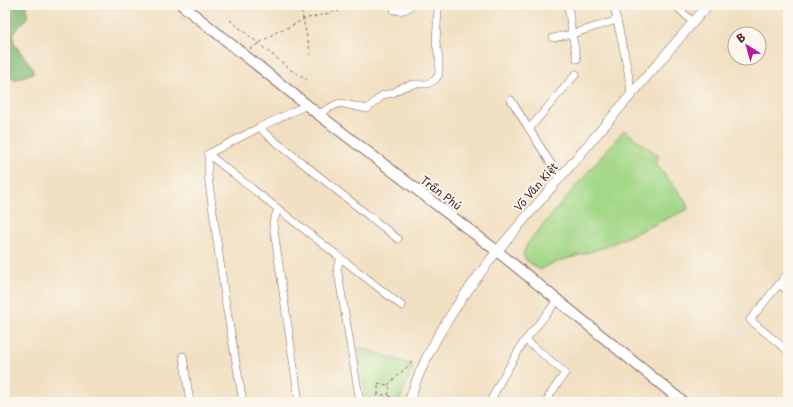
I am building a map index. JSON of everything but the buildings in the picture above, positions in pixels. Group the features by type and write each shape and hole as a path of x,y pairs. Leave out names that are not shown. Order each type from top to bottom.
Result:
{"main road":[{"name":"Trần Phú","path":"182,5 318,114 497,251 683,402"}],"street":[{"path":"394,10 406,10 411,5"},
{"path":"318,114 340,103 367,109 383,95 393,93 403,87 415,84 427,84 435,80 439,74 439,59 436,42 438,9 436,5"},
{"path":"568,5 577,59"},
{"path":"614,5 628,70 631,95"},
{"path":"675,5 694,22"},
{"name":"Võ Văn Kiệt","path":"409,402 420,371 436,339 457,305 497,251 708,5"},
{"path":"553,38 572,34 617,20"},
{"path":"529,129 576,74"},
{"path":"511,100 560,178"},
{"path":"208,154 307,105"},
{"path":"260,127 266,134 398,239"},
{"path":"208,154 402,306"},
{"path":"208,154 208,176 225,298 243,402"},
{"path":"278,209 273,222 299,402"},
{"path":"341,259 338,267 360,402"},
{"path":"788,273 750,320 788,351"},
{"path":"779,284 788,291"},
{"path":"490,402 498,384 526,340 557,300"},
{"path":"526,340 565,373 549,396 547,402"},
{"path":"183,356 190,402"}],"path":[{"path":"300,5 311,55"},
{"path":"243,54 304,18 339,11"},
{"path":"230,20 291,70 307,80"},
{"path":"388,385 412,362"},
{"path":"374,402 378,394 378,383 388,385"},
{"path":"388,385 390,389 388,395"},
{"path":"378,394 388,395 394,401"}],"green space":[{"path":"5,5 26,5 28,12 27,18 14,33 13,38 15,45 32,67 33,73 14,80 5,72"},
{"path":"624,130 659,156 655,163 685,200 688,209 605,247 563,260 540,270 526,260 523,254 527,244"},
{"path":"359,347 413,365 399,402 366,402"}]}
